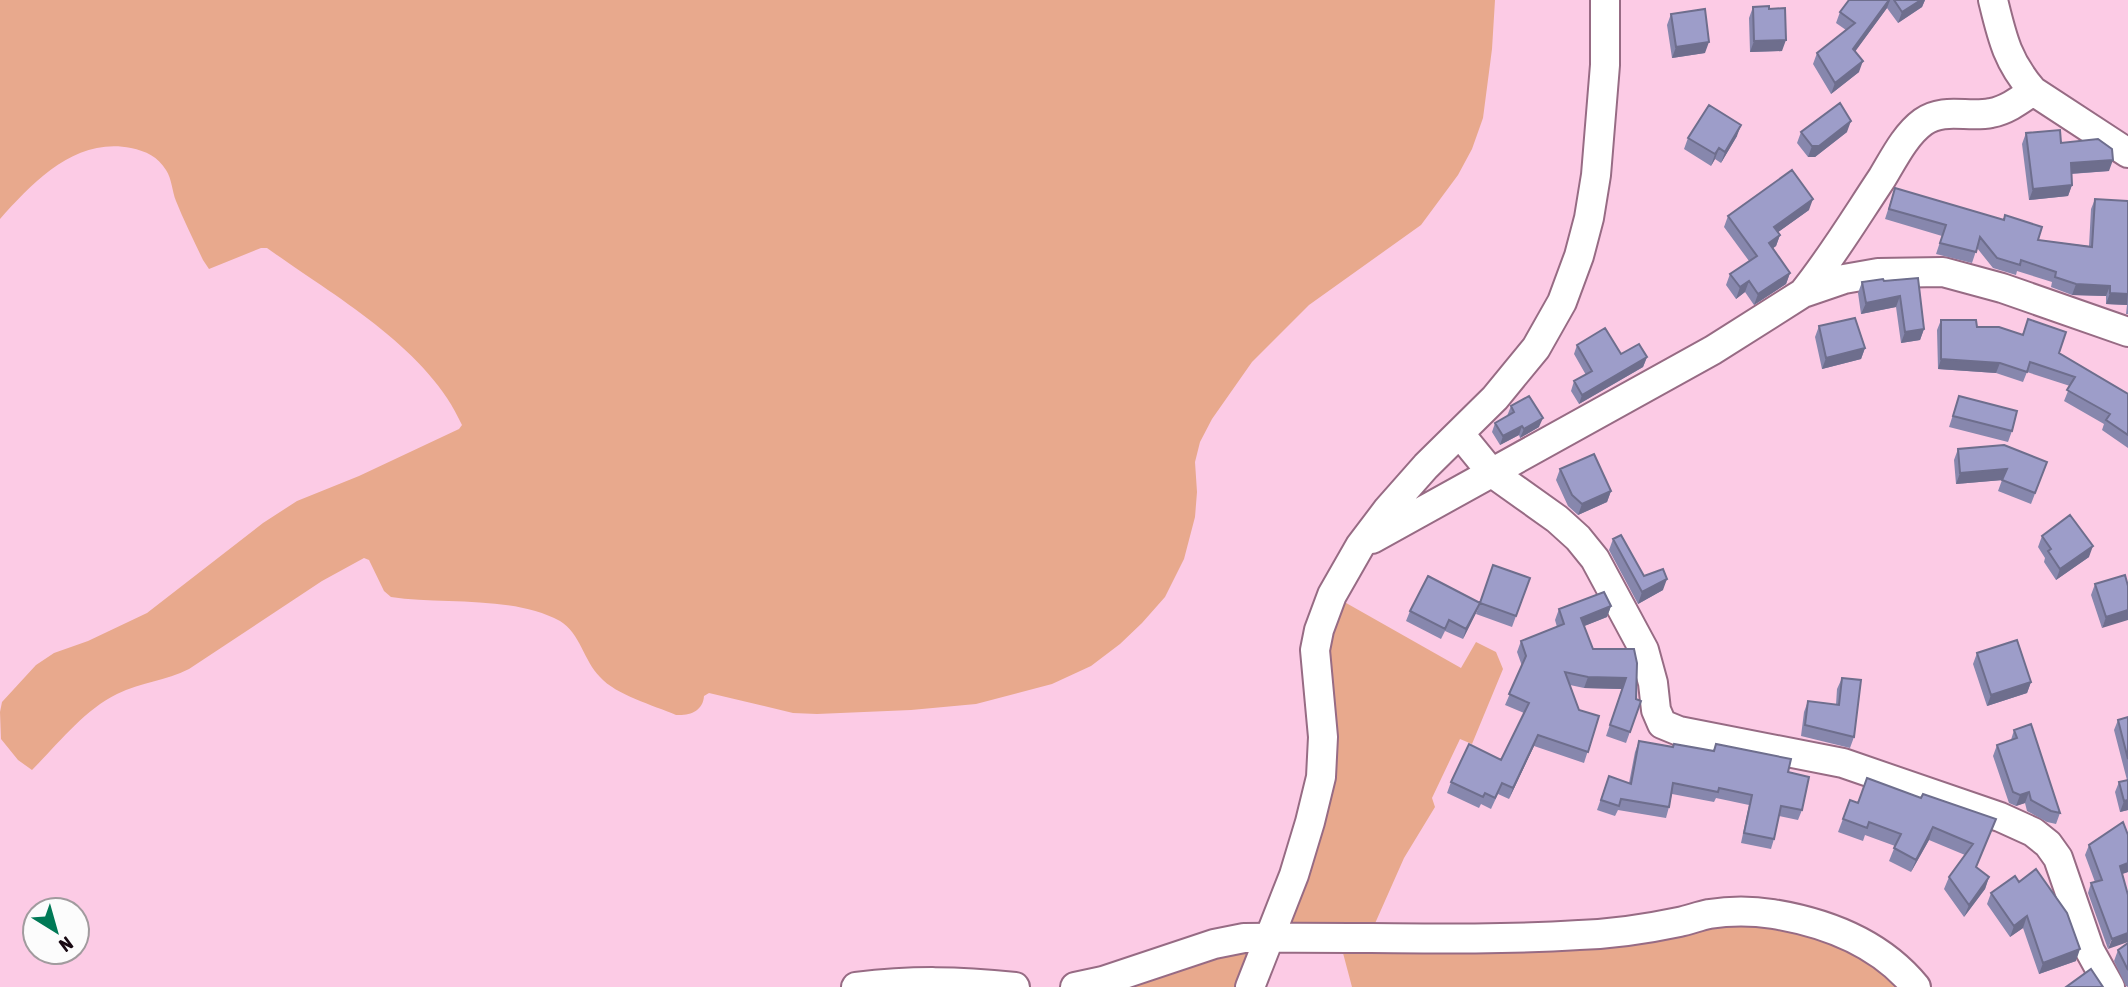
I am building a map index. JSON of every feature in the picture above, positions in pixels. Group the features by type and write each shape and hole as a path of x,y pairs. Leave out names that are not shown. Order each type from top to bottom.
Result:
{"street":[{"path":"1250,987 1294,875 1321,777 1324,737 1315,650 1332,595 1360,546 1411,483 1495,398 1536,348 1562,302 1579,256 1596,175 1605,65 1605,0"},
{"path":"1993,0 2008,54 2022,78 2034,91 2128,153"},
{"path":"1802,293 1827,263 1914,130 1923,122 1944,114 1989,114 2012,106 2034,91"},
{"path":"1360,546 1713,350 1802,293 1844,279 1878,273 1943,272 2002,288 2128,332"},
{"path":"1460,434 1491,472 1557,519 1578,538 1595,559 1644,650 1653,683 1656,710 1662,724 1679,731 1843,763 2000,817 2033,832 2048,844 2058,858 2090,951 2110,987"},
{"path":"1075,987 1103,981 1214,944 1244,938 1579,935 1679,922 1710,914 1745,912 1800,919 1840,931 1890,960 1916,987"},
{"path":"856,987 934,980 1014,987"}],"shaded area":[{"path":"0,0 1495,0 1483,118 1472,149 1458,175 1421,225 1309,305 1252,362 1212,419 1200,442 1195,462 1195,517 1184,559 1165,597 1120,644 1091,666 1052,684 976,704 817,714 793,713 709,693 704,696 695,712 676,715 625,694 607,683 595,670 567,626 560,621 521,607 391,597 384,591 369,560 364,558 322,581 189,669 126,690 105,701 72,728 32,770 18,760 1,739 0,712 2,702 36,665 54,653 88,641 147,613 263,523 297,501 359,476 459,429 462,425 447,397 403,348 349,305 267,248 209,269 179,208 168,174 163,165 147,153 111,146 74,156 42,177 0,219"},
{"path":"1332,595 1461,668 1476,642 1496,652 1503,669 1472,744 1460,739 1432,798 1435,807 1404,858 1369,937 1800,919 1916,987 1352,987 1339,938 1271,938 1294,875"},
{"path":"1271,938 1250,987 1075,987"}],"building":[{"path":"1849,0 1889,0 1853,49 1863,61 1835,83 1817,53 1855,23 1840,12"},
{"path":"1894,0 1921,0 1902,12"},
{"path":"1769,6 1769,9 1785,8 1786,40 1754,41 1753,7"},
{"path":"1705,9 1709,42 1676,47 1671,14"},
{"path":"1840,103 1851,121 1819,146 1812,146 1801,132"},
{"path":"1709,105 1741,125 1725,152 1719,148 1715,154 1688,138"},
{"path":"2060,130 2061,143 2098,139 2112,149 2113,160 2071,163 2072,185 2033,189 2026,133"},
{"path":"1792,170 1813,199 1774,227 1780,235 1769,243 1790,273 1758,294 1749,281 1740,287 1730,274 1757,256 1728,216"},
{"path":"1895,188 2004,220 2005,215 2042,227 2038,240 2092,247 2095,199 2128,201 2128,294 2110,293 2110,286 2076,284 2055,277 2056,272 2021,260 2020,265 1997,258 1980,237 1976,252 1940,243 1946,225 1889,209"},
{"path":"1918,278 1924,329 1905,332 1900,296 1866,303 1862,282"},
{"path":"1855,318 1865,348 1826,358 1819,326"},
{"path":"2028,319 2066,332 2059,353 2128,394 2128,435 2106,420 2110,414 2067,390 2075,377 2030,362 2027,372 2000,363 1941,359 1941,320 1976,320 1977,327 1999,327 2023,335"},
{"path":"1605,328 1621,354 1639,344 1647,357 1582,395 1574,381 1592,371 1577,345"},
{"path":"1529,396 1543,418 1524,429 1522,426 1503,436 1495,423 1514,412 1511,406"},
{"path":"1959,396 2017,411 2012,431 1953,416"},
{"path":"2004,445 2047,462 2035,493 2002,480 2007,469 1960,473 1958,449"},
{"path":"1594,454 1611,491 1582,504 1572,495 1560,469"},
{"path":"2070,515 2093,546 2060,569 2042,536"},
{"path":"1621,535 1644,576 1663,569 1667,579 1642,592 1613,539"},
{"path":"1493,565 1530,578 1516,616 1480,603"},
{"path":"2125,575 2128,610 2106,617 2095,584"},
{"path":"1428,576 1480,603 1466,629 1449,620 1445,629 1410,611"},
{"path":"1604,592 1611,606 1581,618 1593,649 1634,649 1637,663 1636,699 1641,701 1630,732 1610,725 1626,678 1588,677 1565,672 1579,710 1599,716 1588,752 1538,735 1513,788 1502,783 1495,798 1485,793 1483,797 1451,782 1469,744 1501,760 1529,703 1509,694 1526,656 1521,641 1564,624 1559,609"},
{"path":"2017,640 2031,682 1991,695 1977,653"},
{"path":"1842,678 1861,680 1854,737 1805,725 1808,701 1839,705"},
{"path":"2128,717 2128,759 2118,720"},
{"path":"2031,724 2060,813 2031,800 2029,792 2020,795 2013,792 1997,745 2017,738 2014,730"},
{"path":"1639,741 1714,751 1716,744 1791,759 1788,772 1809,777 1802,810 1781,806 1774,839 1744,833 1752,795 1719,788 1718,792 1673,783 1669,807 1621,799 1619,806 1601,800 1609,776 1631,784"},
{"path":"1867,778 1921,798 1923,794 1996,819 1976,867 1989,877 1969,905 1949,877 1973,844 1933,827 1916,860 1894,848 1901,834 1869,822 1867,828 1843,819 1850,800 1858,803"},
{"path":"2128,780 2128,800 2124,801 2119,782"},
{"path":"2123,822 2128,835 2128,863 2120,866 2128,895 2128,933 2112,939 2091,883 2102,880 2089,845"},
{"path":"2036,869 2067,913 2080,949 2043,963 2027,916 2014,926 1991,893 2015,876 2019,882"},
{"path":"2128,943 2128,970 2118,950"},
{"path":"2091,969 2103,987 2066,987"}]}
